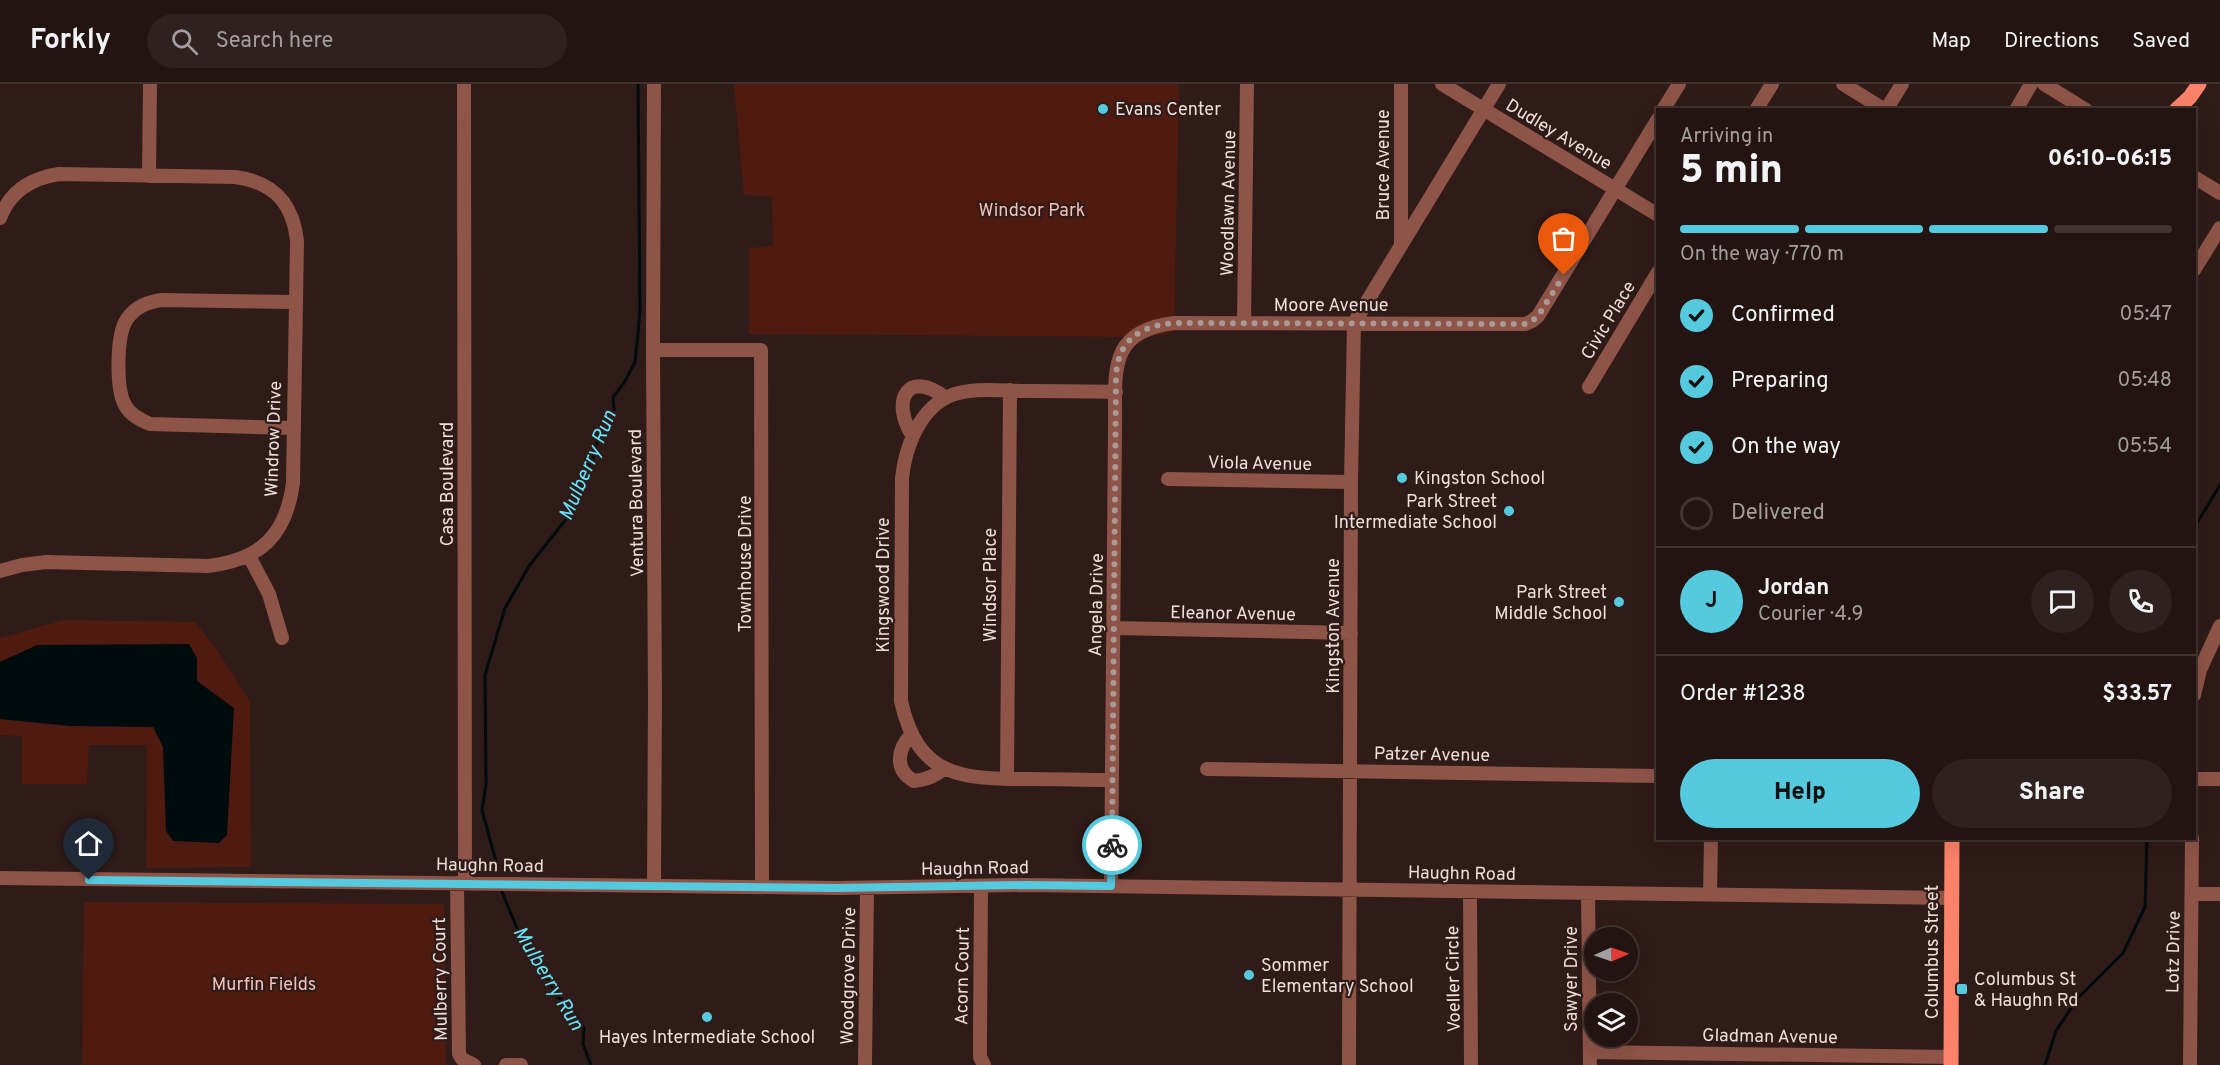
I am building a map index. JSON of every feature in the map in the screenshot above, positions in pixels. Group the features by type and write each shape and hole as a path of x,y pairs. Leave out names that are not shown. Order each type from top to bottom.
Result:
{"main road":[{"path":"2178,108 2199,84"},
{"name":"Columbus Street","path":"1951,1061 1952,840"}],"street":[{"path":"148,176 150,84"},
{"name":"Casa Boulevard","path":"461,883 464,84"},
{"name":"Ventura Boulevard","path":"654,84 652,350 654,885"},
{"name":"Woodlawn Avenue","path":"1244,323 1247,84"},
{"name":"Bruce Avenue","path":"1401,84 1401,246"},
{"name":"Dudley Avenue","path":"1442,84 1656,214"},
{"path":"1354,323 1499,84"},
{"path":"1664,108 1679,84"},
{"path":"1757,108 1772,84"},
{"path":"1843,84 1883,108"},
{"path":"1887,108 1902,84"},
{"path":"2017,108 2031,84"},
{"path":"2044,84 2083,108"},
{"path":"1616,188 1656,122"},
{"name":"Windrow Drive","path":"0,218 5,206 28,183 59,174 251,179 266,186 279,196 289,210 295,225 296,302 293,483 290,502 273,537 249,555 208,566 46,562 1,569"},
{"path":"2196,178 2220,193"},
{"name":"Moore Avenue","path":"1139,332 1153,325 1174,323 1525,324 1538,316 1616,188"},
{"path":"2196,267 2220,228"},
{"name":"Civic Place","path":"1589,387 1656,275"},
{"path":"293,428 150,424 139,420 124,404 119,383 120,341 126,320 141,305 152,302 162,300 296,302"},
{"name":"Kingston Avenue","path":"1349,1065 1351,482 1354,323"},
{"name":"Angela Drive","path":"1111,886 1117,364 1119,356 1131,338 1139,332"},
{"name":"Townhouse Drive","path":"652,350 761,350 762,887"},
{"path":"912,435 903,413 902,400 907,391 914,387 927,387 946,398 984,390 1116,392"},
{"name":"Windsor Place","path":"1007,779 1010,390"},
{"name":"Kingswood Drive","path":"946,398 926,417 912,435 904,460 900,683 905,718 922,750 944,768 975,778 1112,780"},
{"name":"Viola Avenue","path":"1168,479 1351,482"},
{"path":"249,555 269,594 282,638"},
{"path":"2196,687 2200,670 2220,626"},
{"name":"Eleanor Avenue","path":"1114,628 1351,633"},
{"path":"912,734 905,741 900,754 899,761 904,774 915,781 922,780 939,773 944,768"},
{"name":"Patzer Avenue","path":"1207,769 1656,776"},
{"path":"2196,779 2220,779"},
{"path":"1710,895 1711,840"},
{"name":"Lotz Drive","path":"2190,1065 2192,840"},
{"name":"Haughn Road","path":"0,878 867,888 1111,886 1951,898"},
{"name":"Mulberry Court","path":"461,883 459,1054 462,1059 474,1065"},
{"name":"Acorn Court","path":"981,886 980,1057 984,1065"},
{"name":"Woodgrove Drive","path":"865,1065 867,888"},
{"name":"Voeller Circle","path":"1470,892 1471,1065"},
{"name":"Sawyer Drive","path":"1588,893 1590,1059"},
{"path":"2192,894 2220,894"},
{"name":"Gladman Avenue","path":"1590,1059 1951,1061"},
{"path":"506,1065 521,1065"}],"green space":[{"name":"Windsor Park","path":"734,84 1179,84 1174,332 1148,337 749,334 749,248 773,246 772,197 744,195"},
{"path":"64,620 195,622 215,647 250,701 251,867 146,868 147,745 89,745 87,784 22,784 22,736 0,735 0,638"},
{"name":"Murfin Fields","path":"84,902 444,904 446,1065 82,1065"}],"shaded area":[{"path":"189,644 197,658 197,681 234,708 227,835 219,843 173,841 166,831 163,747 153,727 70,726 0,719 0,662 37,645"}],"waterway":[{"name":"Mulberry Run","path":"497,865 482,810 486,784 485,675 505,608 529,566 567,518 577,494 579,481 593,460 594,449 614,410 613,397 624,383 635,362 640,308 638,84"},
{"path":"2196,525 2220,485"},
{"path":"2045,1065 2056,1031 2078,998 2123,953 2145,907 2147,840"},
{"name":"Mulberry Run","path":"502,892 519,933 544,970 557,997 569,1004 584,1028 583,1044 591,1065"}],"way so far":[{"path":"1112,845 1116,376 1119,356 1123,348 1131,338 1153,325 1174,323 1525,324 1538,316 1564,275"}],"place":[{"name":"Evans Center","path":"1103,109"},
{"name":"Kingston School","path":"1402,478"},
{"name":"Park Street Intermediate School","path":"1509,511"},
{"name":"Park Street Middle School","path":"1619,602"},
{"name":"Sommer Elementary School","path":"1249,975"},
{"name":"Columbus St & Haughn Rd","path":"1962,989"},
{"name":"Hayes Intermediate School","path":"707,1017"}],"route":[{"path":"89,880 837,888 1111,886 1112,845"}]}
